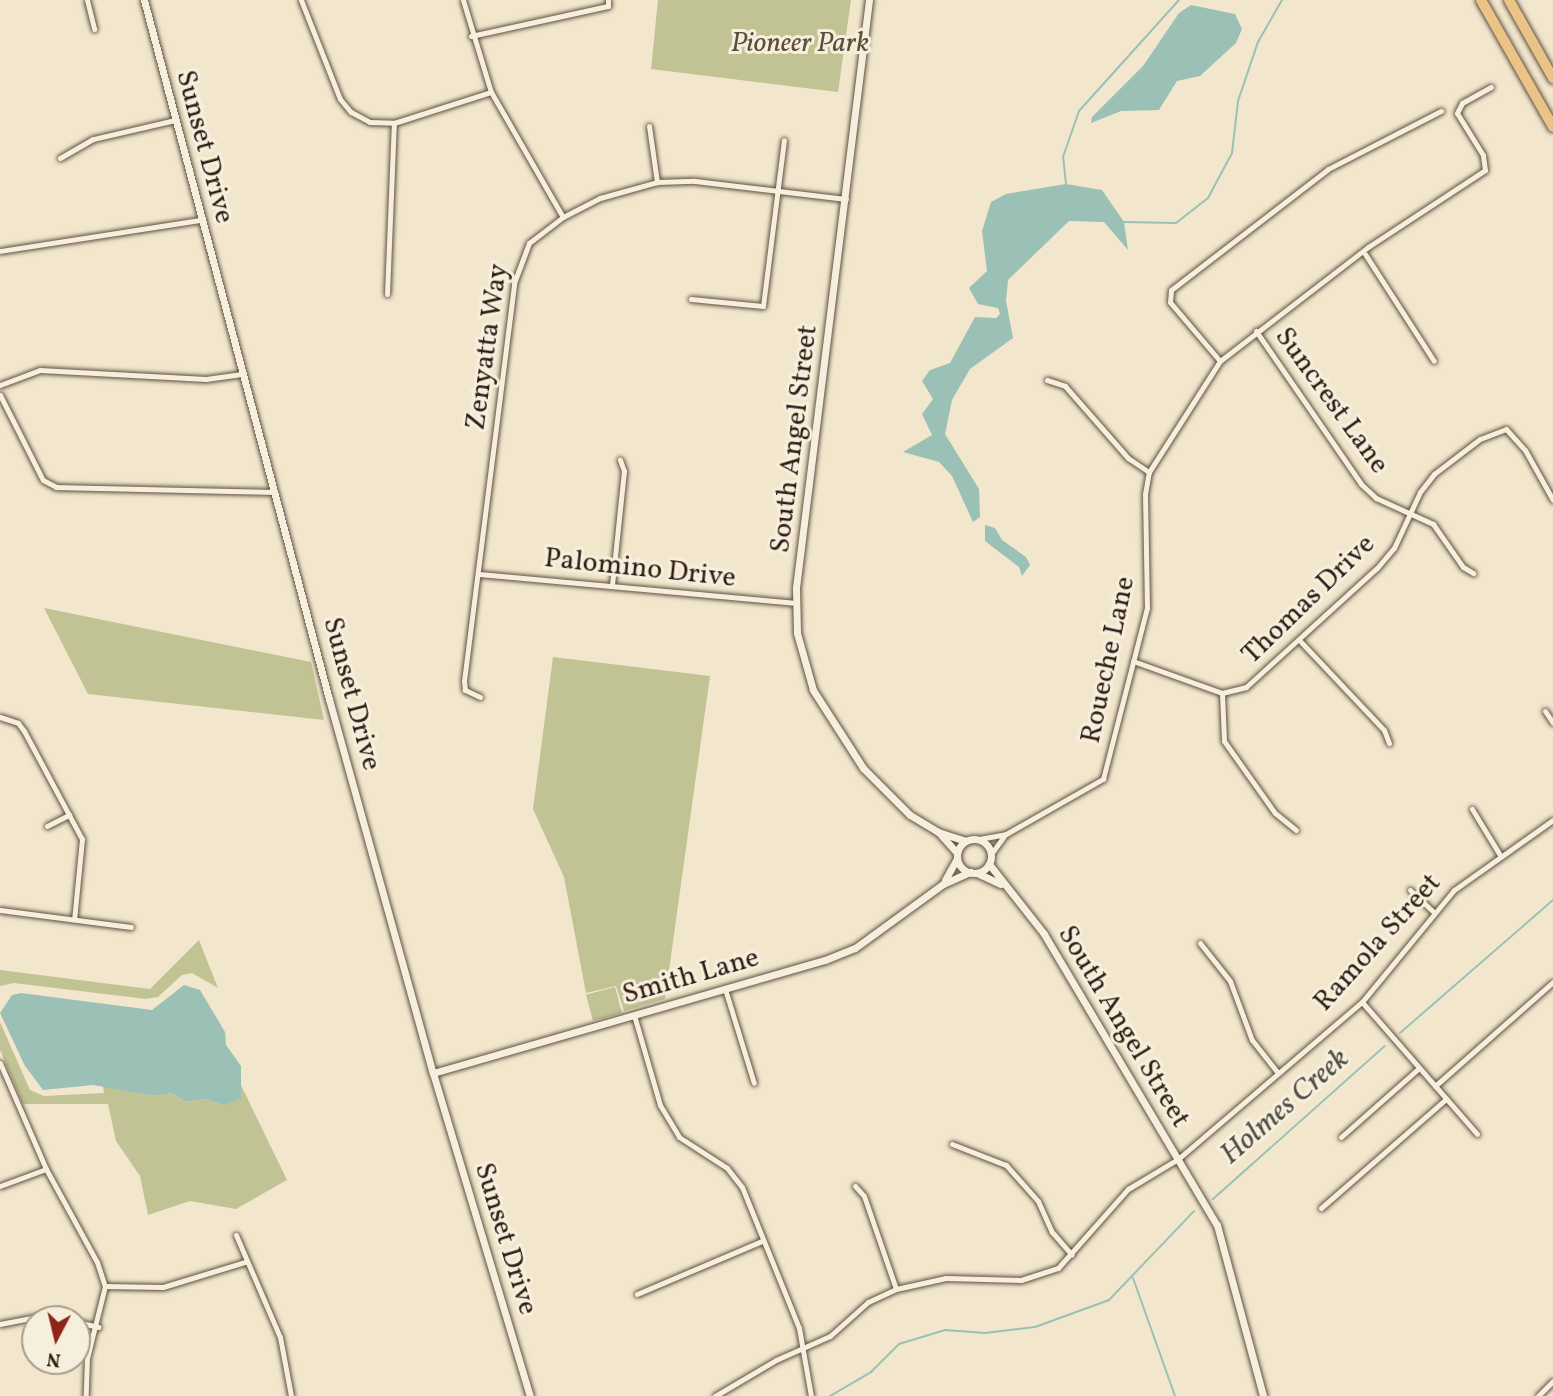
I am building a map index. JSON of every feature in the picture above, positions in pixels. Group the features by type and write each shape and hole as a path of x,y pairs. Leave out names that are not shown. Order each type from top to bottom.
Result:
{"highway":[{"path":"1481,0 1553,127"},
{"path":"1509,0 1553,78"}],"street":[{"path":"87,0 94,29"},
{"name":"Sunset Drive","path":"144,0 273,492 433,1073 530,1396"},
{"path":"301,0 340,99 351,112 370,122 394,123 491,92"},
{"path":"463,0 471,36 491,92 563,217"},
{"name":"South Angel Street","path":"869,0 797,603 805,670 834,729 894,800 938,832 957,855"},
{"path":"471,36 608,3"},
{"name":"Roueche Lane","path":"1006,834 1095,786 1109,766 1147,608 1150,569 1145,494 1149,472 1220,361 1256,331 1485,170 1482,155 1457,113 1462,103 1491,87"},
{"path":"1220,361 1170,302 1171,289 1328,169 1441,111"},
{"path":"60,158 93,139 175,120"},
{"path":"387,294 394,123"},
{"path":"649,127 657,182"},
{"path":"691,299 763,306 784,140"},
{"name":"Zenyatta Way","path":"480,697 465,690 464,681 519,260 529,243 563,217 600,198 657,182 695,181 845,199"},
{"path":"0,251 201,220"},
{"path":"1365,254 1434,360"},
{"name":"Suncrest Lane","path":"1256,331 1361,484 1376,498 1433,524 1463,567 1473,573"},
{"path":"0,385 40,370 206,379 242,373"},
{"path":"1047,380 1065,386 1128,458 1149,472"},
{"path":"0,395 43,480 56,487 273,492"},
{"name":"Thomas Drive","path":"1133,661 1222,693 1246,687 1301,642 1377,568 1394,548 1434,474 1480,439 1506,429 1525,450 1553,500"},
{"path":"612,585 624,471 620,460"},
{"name":"Palomino Drive","path":"479,574 797,603"},
{"path":"1301,642 1384,730 1389,743"},
{"path":"1222,693 1224,741 1275,813 1296,830"},
{"path":"1545,710 1553,723"},
{"path":"0,717 18,723 24,731 69,815 83,852 74,920"},
{"path":"1472,809 1500,855"},
{"path":"47,826 69,815"},
{"name":"Ramola Street","path":"715,1396 830,1336 868,1302 896,1289 946,1278 1021,1280 1058,1268 1128,1189 1178,1159 1362,1002 1434,912 1474,872 1553,820"},
{"name":"South Angel Street","path":"938,832 965,841"},
{"path":"1006,834 991,854 989,864 973,872 957,855 965,841 1006,834"},
{"path":"979,839 991,854"},
{"name":"Smith Lane","path":"943,884 957,855"},
{"name":"South Angel Street","path":"989,864 1002,885 1044,934 1217,1225 1264,1396"},
{"name":"South Angel Street","path":"973,872 1002,885"},
{"name":"Smith Lane","path":"433,1073 726,989 856,948 943,884 973,872"},
{"path":"1410,890 1434,912"},
{"path":"0,910 131,927"},
{"path":"1200,943 1230,982 1252,1040 1278,1073"},
{"path":"1435,1086 1553,982"},
{"path":"726,989 754,1083"},
{"path":"1362,1002 1478,1134"},
{"path":"634,1015 660,1105 678,1137 727,1168 742,1187 799,1328 811,1396"},
{"path":"0,1063 46,1169 97,1262 104,1286 98,1328 87,1358 86,1396"},
{"path":"1341,1137 1419,1068"},
{"path":"1321,1208 1446,1099"},
{"path":"952,1144 1006,1165 1038,1201 1052,1231 1072,1255"},
{"path":"0,1185 46,1169"},
{"path":"855,1186 864,1196 896,1289"},
{"path":"236,1235 245,1262 274,1317 292,1396"},
{"path":"637,1294 762,1241"},
{"path":"104,1286 163,1287 245,1262"},
{"path":"0,1324 21,1320"},
{"path":"91,1326 98,1328"},
{"path":"1538,1396 1553,1381"}],"green space":[{"name":"Pioneer Park","path":"658,0 851,0 838,92 651,69"},
{"path":"44,608 311,662 324,720 88,694"},
{"path":"553,657 710,676 665,999 624,1011 616,986 586,993 564,877 533,809"},
{"path":"199,940 218,988 192,973 182,975 158,997 146,999 14,983 0,986 0,970 150,989"},
{"path":"615,987 622,1013 593,1021 586,995"},
{"path":"0,1022 30,1090 44,1096 104,1093 103,1086 156,1096 172,1093 185,1102 204,1099 223,1105 239,1081 287,1180 236,1209 190,1201 148,1215 140,1176 116,1141 108,1104 23,1104 0,1050"}],"water":[{"path":"1191,5 1235,14 1242,29 1236,43 1200,76 1177,81 1159,110 1121,111 1091,123 1092,117 1143,66 1179,13"},
{"path":"1066,184 1102,190 1124,222 1128,250 1104,222 1069,221 1008,280 1006,301 1013,338 970,369 952,400 945,434 979,489 980,517 973,522 952,476 939,462 903,452 932,435 922,414 933,399 922,381 930,370 950,363 975,317 996,318 1000,314 998,308 978,304 969,288 987,271 982,231 991,202 1006,194"},
{"path":"985,525 995,528 1002,540 1026,557 1030,565 1022,576 1019,567 985,541"},
{"path":"184,985 200,990 225,1032 226,1045 241,1066 241,1099 223,1105 204,1099 185,1102 172,1093 156,1096 93,1085 43,1090 25,1066 0,1013 12,995 21,993 152,1010"}],"waterway":[{"path":"1066,184 1063,157 1079,111 1179,0"},
{"path":"1124,222 1176,223 1208,198 1232,153 1238,101 1258,42 1282,0"},
{"name":"Holmes Creek","path":"1400,1033 1553,900"},
{"name":"Holmes Creek","path":"1213,1199 1385,1046"},
{"name":"Holmes Creek","path":"830,1396 871,1372 899,1344 945,1330 985,1333 1035,1327 1109,1300 1194,1211"},
{"path":"1133,1278 1175,1396"}]}
